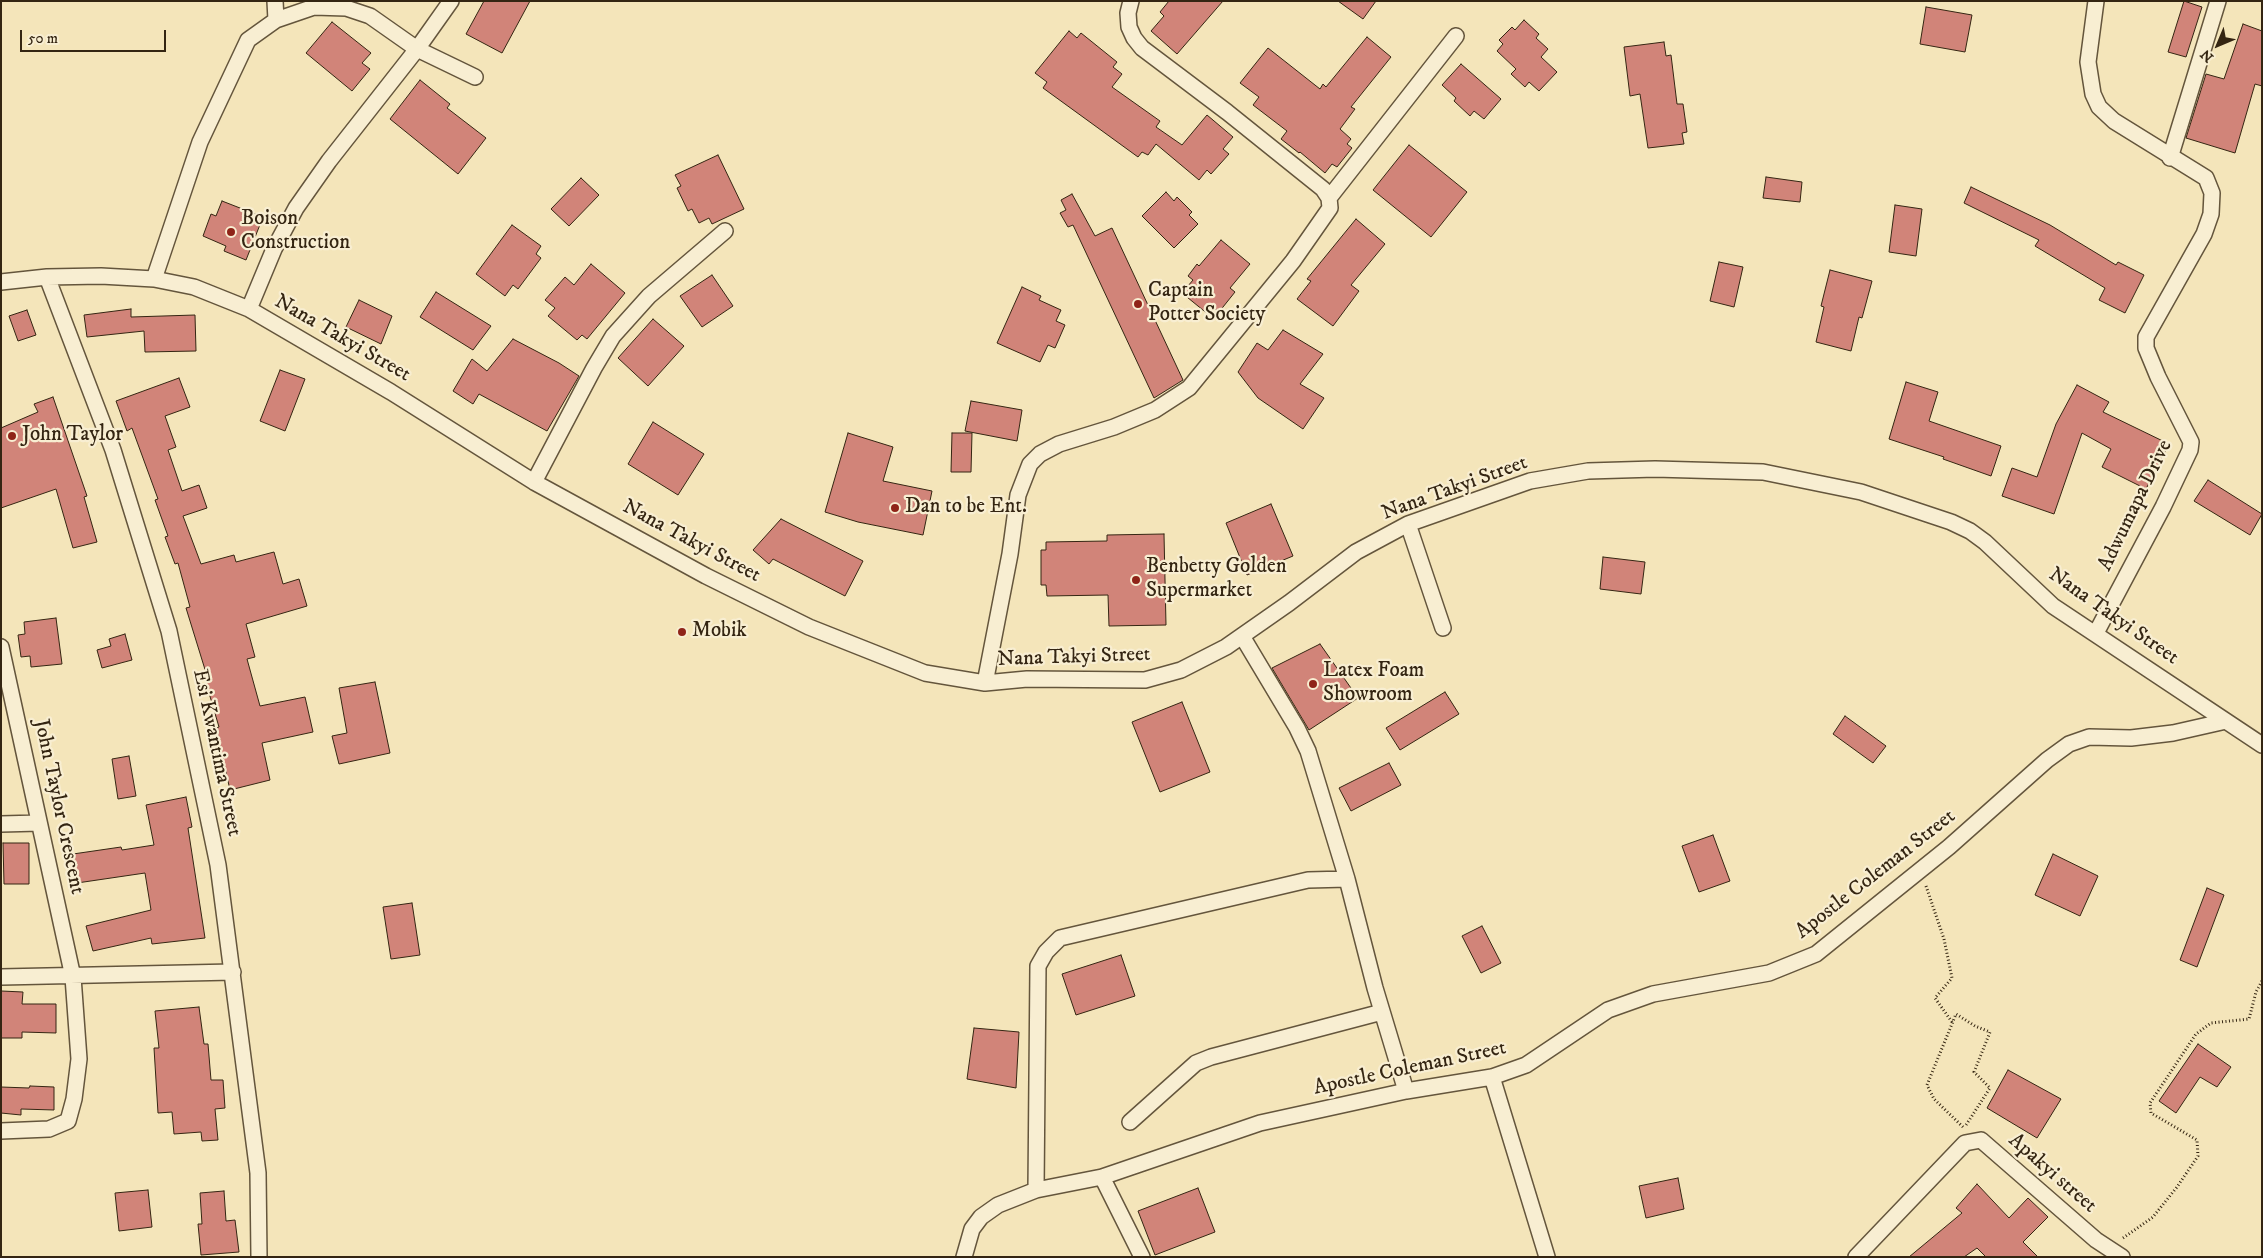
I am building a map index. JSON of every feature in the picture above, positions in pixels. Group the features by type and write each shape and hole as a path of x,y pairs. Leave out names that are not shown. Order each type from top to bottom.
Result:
{"street":[{"path":"275,1 276,20"},
{"path":"249,310 274,249 296,208 329,161 417,49 451,1"},
{"path":"985,683 1010,554 1018,495 1030,464 1040,454 1059,444 1114,427 1155,410 1189,388 1293,260 1330,208 1330,198 1323,189 1227,112 1142,48 1134,38 1129,27 1128,13 1131,1"},
{"name":"Adwumapa Drive","path":"2096,1 2088,62 2093,94 2100,107 2114,121 2170,158 2206,178 2212,193 2211,214 2204,234 2146,337 2146,348 2158,378 2192,442 2190,450 2163,507 2096,633"},
{"path":"2170,158 2218,1"},
{"path":"154,279 200,142 248,40 276,20 314,7 346,8 370,16 417,49 475,77"},
{"path":"1330,198 1456,36"},
{"path":"534,482 613,336 649,296 725,231"},
{"name":"Nana Takyi Street","path":"1,282 47,277 101,276 154,279 194,287 249,310 391,392 534,482 706,576 809,627 925,673 985,683 1027,679 1145,680 1181,670 1242,636 1356,552 1408,524 1530,481 1588,471 1655,468 1763,472 1860,492 1951,522 1970,531 1985,542 2053,606 2262,745"},
{"name":"Esi Kwantima Street","path":"47,277 113,450 169,631 218,865 258,1173 259,1257"},
{"path":"1408,524 1443,628"},
{"path":"1242,636 1297,728 1308,751 1347,879 1382,1012 1406,1090"},
{"name":"John Taylor Crescent","path":"1,648 73,976 79,1059 74,1099 68,1121 48,1129 1,1131"},
{"name":"Apostle Coleman Street","path":"964,1257 972,1229 981,1217 998,1205 1036,1190 1102,1176 1260,1123 1406,1090 1492,1077 1526,1065 1608,1010 1653,994 1769,972 1816,954 1920,871 2047,760 2069,744 2089,738 2131,738 2173,733 2226,721"},
{"path":"1,824 40,823"},
{"path":"1036,1190 1038,966 1046,952 1060,938 1308,880 1347,879"},
{"path":"1,977 233,972"},
{"path":"1130,1122 1196,1063 1211,1057 1382,1012"},
{"path":"1492,1077 1547,1257"},
{"path":"1856,1257 1965,1143 1977,1141"},
{"name":"Apakyi street","path":"1977,1141 2102,1244 2122,1257"},
{"path":"1102,1176 1142,1257"}],"path":[{"path":"1920,871 1944,939 1952,978 1935,998 1952,1023"},
{"path":"2102,1244 2154,1217 2198,1156 2197,1140 2151,1113 2150,1103 2196,1034 2211,1022 2249,1019 2256,992 2262,981"},
{"path":"1964,1127 1990,1088 1974,1072 1990,1032 1975,1026 1956,1014 1928,1085 1934,1098 1977,1141"}],"building":[{"path":"484,1 530,1 502,53 466,34"},
{"path":"1169,1 1223,1 1177,54 1151,31 1164,16 1160,12"},
{"path":"1338,1 1376,1 1363,19"},
{"path":"2184,1 2202,7 2186,57 2168,52"},
{"path":"1926,7 1972,15 1965,52 1920,44"},
{"path":"1524,20 1539,34 1536,38 1548,49 1541,57 1557,72 1539,91 1529,82 1525,87 1511,74 1516,69 1497,51 1503,44 1499,40 1512,27 1515,30"},
{"path":"332,22 371,53 362,63 370,69 352,91 306,53"},
{"path":"2243,24 2262,31 2262,86 2255,84 2235,153 2186,138 2206,74 2224,79"},
{"path":"1069,31 1077,38 1081,33 1117,62 1113,67 1122,74 1112,87 1160,121 1156,127 1182,145 1207,115 1233,137 1223,149 1229,154 1211,174 1207,170 1199,180 1156,144 1148,155 1142,152 1138,157 1043,88 1047,82 1035,73"},
{"path":"1367,37 1391,57 1351,107 1355,109 1340,129 1351,139 1347,144 1352,148 1337,167 1332,164 1325,173 1281,139 1287,131 1253,105 1259,97 1240,83 1268,48 1320,89 1323,84 1326,87"},
{"path":"1664,42 1666,56 1671,55 1677,104 1683,104 1687,132 1682,133 1684,144 1648,148 1640,94 1630,96 1624,47"},
{"path":"1461,64 1501,99 1484,119 1474,111 1470,116 1454,101 1456,98 1442,85"},
{"path":"420,80 450,104 447,108 486,138 458,174 390,119"},
{"path":"1409,145 1467,192 1431,237 1373,190"},
{"path":"718,155 744,209 712,224 709,218 699,223 692,209 688,211 677,188 681,186 675,175"},
{"path":"1766,177 1802,182 1800,202 1763,198"},
{"path":"581,178 599,195 569,226 551,209"},
{"path":"1971,187 2050,225 2116,265 2118,262 2144,275 2125,313 2099,300 2105,288 2035,246 2039,240 1964,203"},
{"path":"1166,192 1174,201 1177,197 1192,212 1189,215 1198,224 1174,248 1142,216"},
{"path":"1072,194 1095,236 1112,228 1183,380 1154,398 1073,225 1068,227 1060,213 1066,210 1061,200"},
{"name":"Boison Construction","path":"222,201 263,217 246,260 224,251 226,246 203,236 211,214 216,216"},
{"path":"1895,205 1922,209 1916,256 1889,252"},
{"path":"1356,219 1385,244 1351,285 1359,291 1333,326 1297,299 1311,281 1307,279"},
{"path":"512,225 541,246 536,254 541,258 518,289 513,285 505,296 476,274"},
{"path":"1221,240 1250,264 1230,288 1235,292 1219,312 1214,308 1209,315 1182,293 1193,280 1188,276"},
{"path":"1719,262 1743,267 1734,307 1710,301"},
{"path":"591,264 625,293 587,339 582,335 577,340 548,316 555,308 545,300 565,277 574,285"},
{"path":"1830,270 1872,281 1862,318 1859,317 1851,351 1816,342 1824,307 1821,306"},
{"path":"712,275 733,306 702,327 680,296"},
{"path":"1022,287 1041,296 1039,300 1061,310 1056,321 1065,325 1055,348 1048,345 1040,362 997,343"},
{"path":"436,292 491,326 473,350 420,317"},
{"path":"359,300 392,316 381,344 346,327"},
{"path":"131,309 131,317 195,315 196,351 145,352 144,331 87,337 84,315"},
{"path":"27,310 36,335 18,341 9,316"},
{"path":"653,319 684,346 648,386 618,358"},
{"path":"1283,330 1323,354 1300,384 1324,398 1303,429 1258,398 1238,372 1257,343 1268,350"},
{"path":"513,339 559,363 579,376 547,431 479,394 473,404 453,391 472,359 487,371"},
{"path":"280,370 305,379 285,431 260,421"},
{"path":"179,378 190,407 165,416 176,447 168,450 182,491 199,485 207,508 183,516 201,564 234,555 236,562 274,552 283,584 299,579 307,606 246,624 255,657 247,659 260,706 305,697 313,732 262,743 270,780 230,790 216,728 219,727 204,676 207,676 186,608 190,607 178,563 175,564 165,537 168,536 155,500 158,499 132,428 127,431 116,401"},
{"path":"1906,382 1938,392 1929,421 2001,446 1991,476 1943,459 1944,457 1889,439"},
{"path":"2077,385 2109,402 2103,412 2169,444 2146,489 2102,467 2111,449 2082,433 2054,514 2002,496 2012,468 2037,477 2056,424"},
{"path":"53,397 87,496 84,497 97,542 73,548 56,489 1,508 1,428 38,412 34,404"},
{"path":"971,401 1022,410 1017,441 965,431"},
{"path":"653,422 704,454 678,495 628,464"},
{"path":"848,433 893,447 883,481 932,491 923,535 858,522 825,512"},
{"path":"952,433 972,433 971,472 951,472"},
{"path":"2208,480 2262,514 2250,535 2194,501"},
{"path":"1271,504 1293,556 1247,575 1226,523"},
{"path":"781,519 863,561 845,596 773,559 769,564 753,550"},
{"path":"1164,534 1166,625 1109,626 1108,595 1047,596 1046,585 1041,585 1041,550 1046,550 1046,542 1107,541 1107,535"},
{"path":"1603,557 1645,562 1641,594 1600,589"},
{"path":"56,618 62,664 31,667 30,656 21,657 18,635 25,634 24,622"},
{"path":"125,634 132,660 102,668 97,650 111,646 109,639"},
{"name":"Latex Foam Showroom","path":"1320,644 1358,698 1309,730 1272,668"},
{"path":"375,682 390,753 339,764 332,736 347,733 339,688"},
{"path":"1445,692 1459,714 1400,750 1386,728"},
{"path":"1182,702 1210,772 1160,792 1132,722"},
{"path":"1845,716 1886,746 1873,763 1833,734"},
{"path":"129,756 136,796 118,799 112,759"},
{"path":"1389,763 1401,785 1351,811 1339,788"},
{"path":"186,797 192,827 188,828 205,938 152,944 151,938 93,951 86,926 151,910 145,873 77,883 73,854 121,847 122,850 154,845 146,805"},
{"path":"1713,835 1730,881 1699,892 1682,846"},
{"path":"3,843 29,843 29,884 4,884"},
{"path":"2053,854 2098,876 2080,916 2035,895"},
{"path":"2207,888 2224,895 2197,967 2180,960"},
{"path":"412,903 420,955 391,959 383,907"},
{"path":"1482,926 1501,963 1481,973 1462,936"},
{"path":"1121,955 1135,996 1076,1015 1062,974"},
{"path":"1,991 23,992 22,1004 56,1004 56,1033 22,1032 22,1038 1,1038"},
{"path":"199,1007 204,1044 208,1044 211,1080 223,1080 225,1108 215,1109 218,1140 202,1141 201,1132 174,1134 172,1112 158,1113 154,1048 159,1048 155,1011"},
{"path":"974,1028 1019,1032 1016,1088 967,1079"},
{"path":"2198,1044 2231,1067 2217,1087 2200,1077 2176,1113 2159,1101"},
{"path":"2008,1070 2061,1099 2037,1138 1987,1108"},
{"path":"30,1086 54,1087 54,1110 21,1109 21,1115 1,1113 1,1087 29,1088"},
{"path":"1678,1178 1684,1209 1646,1218 1639,1186"},
{"path":"1977,1184 2009,1218 2028,1198 2048,1217 2023,1242 2038,1257 1986,1257 1977,1248 1964,1257 1909,1257 1962,1213 1956,1208"},
{"path":"1198,1188 1215,1232 1155,1255 1138,1211"},
{"path":"148,1190 152,1227 119,1231 115,1193"},
{"path":"224,1191 226,1221 235,1220 239,1252 201,1255 198,1224 202,1224 200,1193"}],"place":[{"name":"Boison Construction","path":"231,232"},
{"name":"Captain Potter Society","path":"1138,304"},
{"name":"John Taylor","path":"12,436"},
{"name":"Dan to be Ent.","path":"895,508"},
{"name":"Benbetty Golden Supermarket","path":"1136,580"},
{"name":"Mobik","path":"682,632"},
{"name":"Latex Foam Showroom","path":"1313,684"}]}
